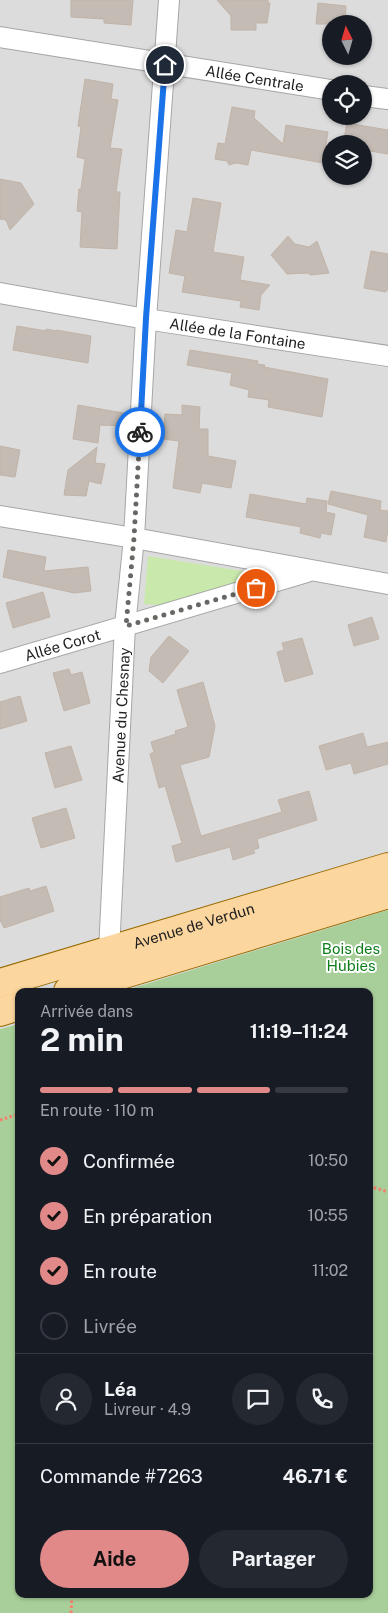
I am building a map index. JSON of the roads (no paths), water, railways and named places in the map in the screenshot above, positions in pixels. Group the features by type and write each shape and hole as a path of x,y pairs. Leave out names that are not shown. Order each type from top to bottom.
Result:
{"main road":[{"name":"Avenue de Verdun","path":"0,983 388,867"},
{"name":"Avenue de Verdun","path":"78,988 388,894"},
{"path":"0,1012 15,1007"}],"street":[{"name":"Avenue du Chesnay","path":"109,951 126,626 134,538 146,318 169,0"},
{"name":"Allée Centrale","path":"0,37 165,65 322,89"},
{"path":"372,97 388,99"},
{"name":"Allée de la Fontaine","path":"0,293 388,356"},
{"path":"0,516 388,584"},
{"name":"Allée Corot","path":"0,663 312,571"}],"park label":[{"name":"Bois des Hubies","path":"351,956"}]}
